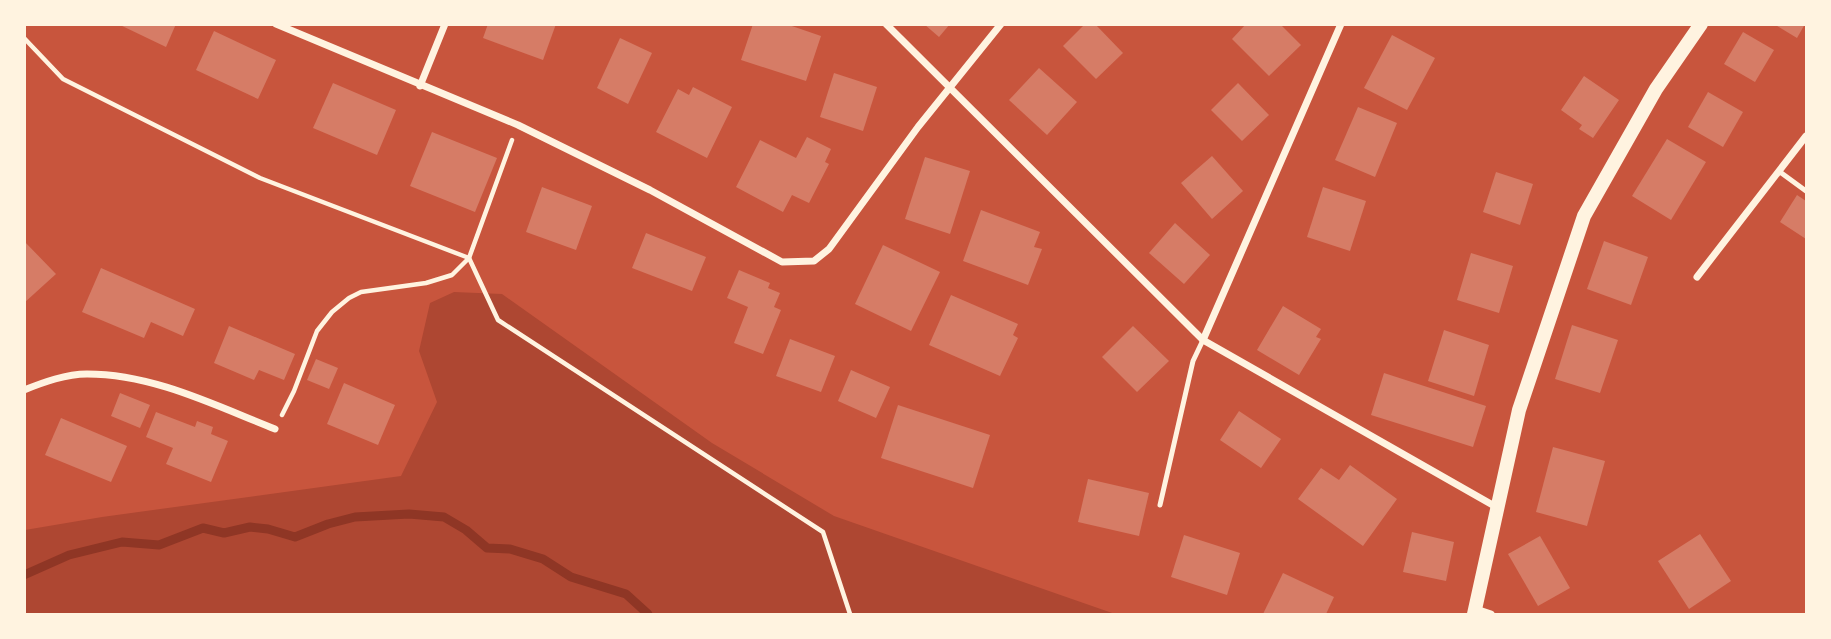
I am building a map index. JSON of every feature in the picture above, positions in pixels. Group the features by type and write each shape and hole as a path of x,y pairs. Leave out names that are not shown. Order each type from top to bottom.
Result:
{"main road":[{"path":"1475,612 1519,410 1584,216 1656,89 1701,24"}],"street":[{"path":"276,24 518,125 650,190 782,262 814,261 829,248 918,127 1001,24"},
{"path":"420,86 445,24"},
{"path":"886,24 1203,340 1499,509"},
{"path":"1203,340 1341,24"},
{"path":"1697,276 1807,136"},
{"path":"24,390 48,380 85,374 131,377 166,386 275,429"},
{"path":"1475,612 1491,614"}],"lane":[{"path":"1780,172 1807,191"},
{"path":"1160,505 1193,361 1203,340"}],"path":[{"path":"24,38 63,79 248,172 469,258 498,320 823,533 850,614"},
{"path":"275,429 295,391 317,331 332,312 349,298 362,292 426,283 452,275 469,258 518,125"}],"shaded area":[{"path":"454,292 502,294 712,443 834,516 1115,614 25,614 25,530 401,476 437,402 419,351 430,303"}],"building":[{"path":"118,24 176,24 166,47"},
{"path":"488,24 556,24 543,60 483,38"},
{"path":"753,24 786,24 821,36 806,81 741,60"},
{"path":"924,24 950,24 939,37"},
{"path":"1085,24 1095,24 1123,53 1096,79 1063,46"},
{"path":"1246,24 1280,24 1301,45 1269,76 1232,39"},
{"path":"1774,24 1805,24 1797,38"},
{"path":"214,31 276,60 258,99 196,70"},
{"path":"1743,32 1774,50 1755,82 1724,64"},
{"path":"1392,35 1435,58 1407,110 1364,88"},
{"path":"620,38 652,53 628,104 597,88"},
{"path":"1039,68 1077,102 1047,135 1009,100"},
{"path":"834,73 877,87 863,131 820,117"},
{"path":"1584,76 1619,100 1593,138 1579,129 1582,125 1561,110"},
{"path":"333,83 396,110 377,155 313,128"},
{"path":"1238,83 1269,115 1242,141 1211,110"},
{"path":"693,87 732,107 707,158 656,132 678,89 689,95"},
{"path":"1708,92 1743,112 1723,147 1688,127"},
{"path":"1358,107 1397,123 1375,177 1335,160"},
{"path":"432,132 497,158 475,212 410,186"},
{"path":"807,137 831,149 825,162 829,164 809,203 792,195 783,212 736,187 760,140 796,158"},
{"path":"1667,139 1706,162 1671,220 1632,196"},
{"path":"1212,156 1243,191 1212,219 1181,183"},
{"path":"925,157 970,171 950,234 905,219"},
{"path":"1496,172 1533,184 1520,225 1483,212"},
{"path":"542,187 592,206 576,250 526,232"},
{"path":"1323,187 1366,201 1350,251 1307,237"},
{"path":"1797,195 1806,201 1806,239 1780,222"},
{"path":"981,210 1040,232 1034,247 1042,249 1028,285 963,261"},
{"path":"1175,223 1210,255 1184,284 1149,253"},
{"path":"646,233 706,257 692,291 632,268"},
{"path":"24,241 56,274 24,303"},
{"path":"1604,241 1648,257 1631,305 1587,289"},
{"path":"883,245 940,272 911,331 855,304"},
{"path":"1471,253 1513,266 1499,313 1457,300"},
{"path":"101,268 195,309 183,336 151,322 144,338 82,312"},
{"path":"739,270 770,283 768,288 780,293 774,307 781,310 763,354 734,343 748,307 727,298"},
{"path":"951,295 1018,324 1013,335 1018,338 1000,376 929,345"},
{"path":"1283,306 1321,329 1316,337 1321,339 1299,375 1257,350"},
{"path":"1572,325 1618,340 1600,393 1555,379"},
{"path":"229,326 295,354 284,380 259,370 254,380 214,363"},
{"path":"1133,326 1169,361 1137,392 1102,357"},
{"path":"1444,330 1489,345 1474,396 1428,381"},
{"path":"790,339 835,356 821,392 776,376"},
{"path":"316,359 338,368 329,389 307,380"},
{"path":"851,370 890,387 876,418 838,401"},
{"path":"1384,373 1486,406 1473,447 1371,415"},
{"path":"344,383 395,405 378,445 327,424"},
{"path":"120,393 150,405 140,428 111,416"},
{"path":"898,405 990,435 973,488 881,458"},
{"path":"1239,411 1281,439 1261,468 1220,440"},
{"path":"156,412 195,427 197,421 213,427 211,434 228,441 211,482 166,464 173,448 146,437"},
{"path":"61,418 127,446 111,482 45,455"},
{"path":"1553,447 1605,461 1587,526 1536,512"},
{"path":"1350,465 1397,499 1363,546 1298,499 1321,468 1339,480"},
{"path":"1088,479 1149,493 1139,536 1078,522"},
{"path":"1412,532 1454,542 1446,581 1403,572"},
{"path":"1700,534 1731,581 1689,609 1658,561"},
{"path":"1184,535 1240,553 1227,595 1171,577"},
{"path":"1540,536 1570,588 1538,606 1508,554"},
{"path":"1283,573 1334,597 1326,614 1263,614"}],"waterway":[{"path":"24,575 69,555 122,542 159,545 203,528 224,533 250,527 295,537 355,517 409,514 444,517 466,530 487,548 510,549 543,559 571,577 626,594 648,614"}]}
